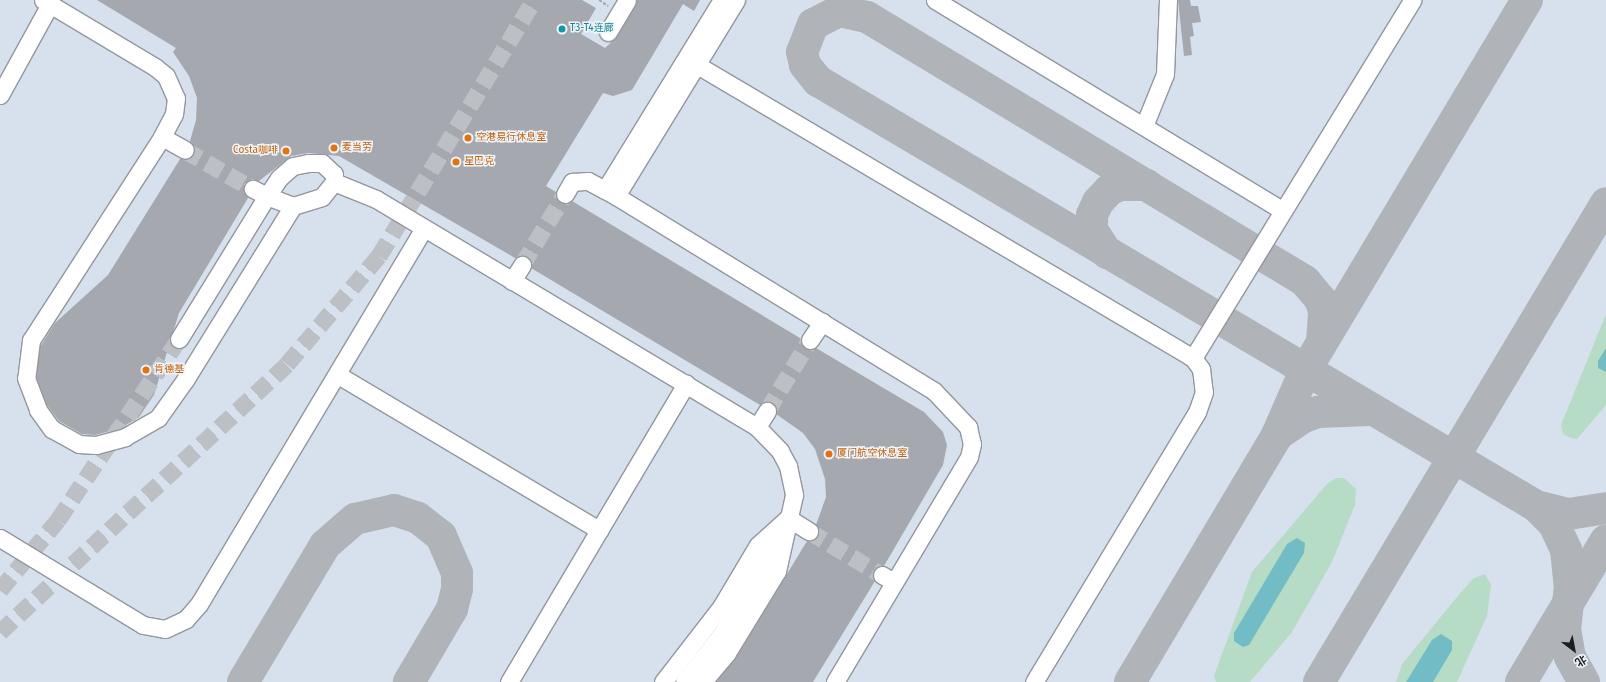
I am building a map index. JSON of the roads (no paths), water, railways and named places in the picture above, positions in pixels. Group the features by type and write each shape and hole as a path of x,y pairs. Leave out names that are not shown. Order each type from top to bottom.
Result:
{"lane":[{"path":"608,32 627,0"},
{"path":"692,62 722,0"},
{"path":"610,193 692,62 736,0"},
{"path":"935,0 1282,210"},
{"path":"1144,126 1165,74 1168,0"},
{"path":"1193,358 1282,210 1311,171 1412,0"},
{"path":"0,95 47,2 166,76 176,98 174,114 162,137 27,352 26,378 30,396 52,429 63,438 79,444 113,441 158,418 185,380 294,206"},
{"path":"692,62 1193,358 1205,383 1197,412 1034,682"},
{"path":"162,137 185,150"},
{"path":"179,339 260,192 293,166 308,163 322,163 332,169 334,182"},
{"path":"565,194 572,182 588,181 610,193 934,391 960,415 971,435 969,457 888,579 835,682"},
{"path":"260,192 294,206 312,202 334,182"},
{"path":"334,182 376,199 686,384 757,427 780,451 788,466 794,495 777,571 731,647 703,682"},
{"path":"0,538 143,625 156,629 175,626 199,604 338,375 424,228"},
{"path":"512,281 522,265"},
{"path":"810,340 822,322"},
{"path":"338,375 599,530"},
{"path":"509,682 686,384"},
{"path":"757,427 767,411"},
{"path":"788,518 809,531"},
{"path":"663,682 721,607 758,545 788,518"},
{"path":"684,682 724,631 788,518"}],"water":[{"path":"1606,348 1606,372 1598,368 1598,361"},
{"path":"1297,538 1305,543 1304,553 1249,645 1243,647 1234,641 1234,633 1287,544"},
{"path":"1441,634 1452,641 1452,650 1433,682 1406,682 1432,640"}],"tunnel":[{"path":"0,632 287,364 379,256 534,0"},
{"path":"185,150 253,189"},
{"path":"522,265 565,194"},
{"path":"0,590 58,520 179,339"},
{"path":"767,411 810,340"},
{"path":"809,531 882,575"}],"place":[{"name":"T3-T4连廊","path":"562,29"},
{"name":"空港易行休息室","path":"468,138"},
{"name":"麦当劳","path":"334,148"},
{"name":"Costa咖啡","path":"286,151"},
{"name":"星巴克","path":"456,162"},
{"name":"肯德基","path":"146,370"},
{"name":"厦门航空休息室","path":"829,454"}]}
